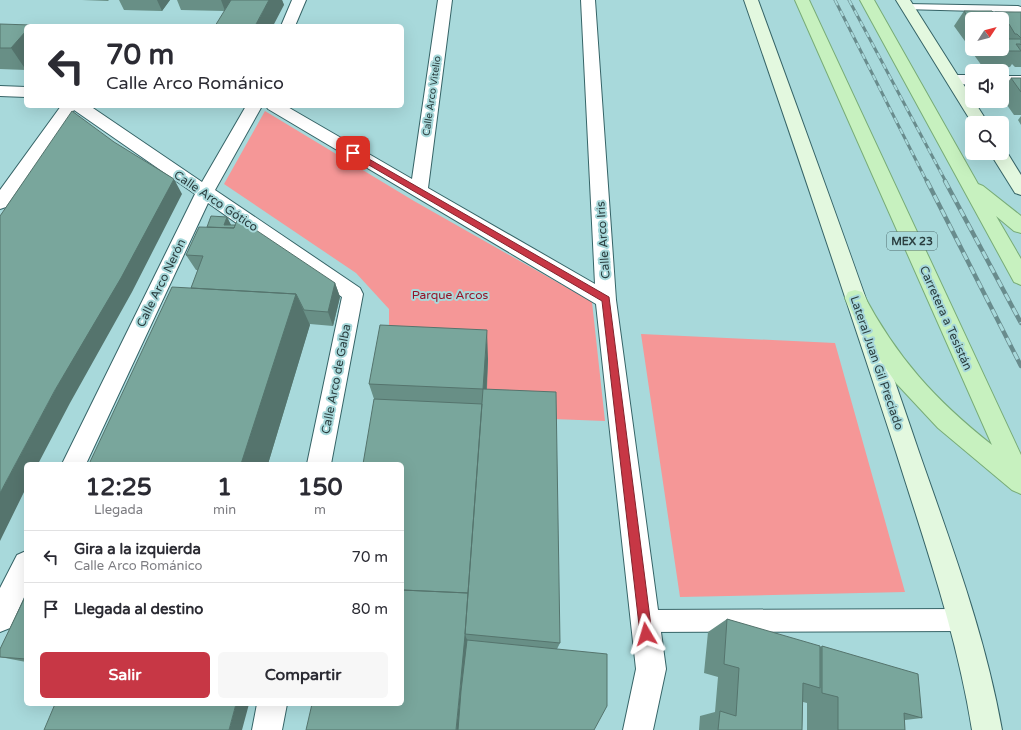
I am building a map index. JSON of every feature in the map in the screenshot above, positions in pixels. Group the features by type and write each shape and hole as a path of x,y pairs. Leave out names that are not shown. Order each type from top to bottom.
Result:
{"main road":[{"name":"Lateral Juan Gil Preciado","path":"750,0 855,298 947,571 981,690 987,730"},
{"name":"Carretera a Tesistán","path":"802,0 1021,481"},
{"path":"867,0 1021,277"},
{"path":"880,0 890,41"},
{"path":"905,3 976,116"},
{"path":"1003,160 1021,189"},
{"path":"969,184 1021,226"},
{"path":"855,298 866,323 881,348 901,372 951,425 981,452 1021,481"}],"street":[{"path":"289,24 299,0"},
{"name":"Calle Arco Vitelio","path":"419,192 445,0"},
{"name":"Calle Arco Iris","path":"588,0 606,300 651,669 638,730"},
{"path":"954,80 965,80"},
{"path":"1009,81 1021,81"},
{"path":"0,90 24,92"},
{"path":"0,203 78,108"},
{"name":"Calle Arco Gótico","path":"80,108 204,194 353,294"},
{"name":"Calle Arco Nerón","path":"75,462 204,194 253,108"},
{"path":"277,108 606,300"},
{"name":"Calle Arco de Galba","path":"319,462 353,294"},
{"path":"0,618 24,568"},
{"path":"267,730 272,706"}],"lane":[{"path":"905,3 1018,9 1021,12"},
{"path":"645,621 962,620"}],"green space":[{"name":"Parque Arcos","path":"265,111 414,201 592,302 605,421 553,419 389,355 389,309 356,273 224,184"},
{"path":"641,334 835,343 905,592 680,597"}],"building":[{"path":"231,0 269,0 256,24 216,24"},
{"path":"964,11 993,12 965,12"},
{"path":"1009,12 1021,12 1021,38 1015,34 1009,24"},
{"path":"0,24 24,25 24,33 11,48 0,48"},
{"path":"1009,39 1021,39 1021,45 1016,44 1021,51 1009,51"},
{"path":"1011,78 1021,78 1021,92"},
{"path":"72,111 114,142 174,179 121,278 55,390 0,493 0,216"},
{"path":"211,216 227,217 224,225 235,225 234,228 207,227"},
{"path":"238,218 335,283 328,312 304,310 296,294 191,288 203,256 186,255 199,227 234,228"},
{"path":"172,287 296,294 242,462 90,462"},
{"path":"380,325 487,330 483,389 369,384"},
{"path":"483,389 556,392 560,643 465,634"},
{"path":"374,399 482,404 468,593 404,590 404,462 363,462"},
{"path":"404,590 468,593 456,730 306,730 312,706 404,706"},
{"path":"24,599 24,659 0,657 0,649"},
{"path":"727,619 820,646 820,688 803,683 802,730 718,730 720,711 736,716 739,668 724,664"},
{"path":"467,640 607,654 607,706 594,730 458,730"},
{"path":"822,646 918,674 922,718 904,713 905,730 838,730 838,697 822,693"},
{"path":"54,706 235,706 229,730 44,730"}],"railway":[{"path":"835,0 927,182"},
{"path":"849,0 946,182"},
{"path":"927,181 1021,366"},
{"path":"945,181 1021,323"}],"route":[{"path":"353,153 606,300 646,634"}]}
